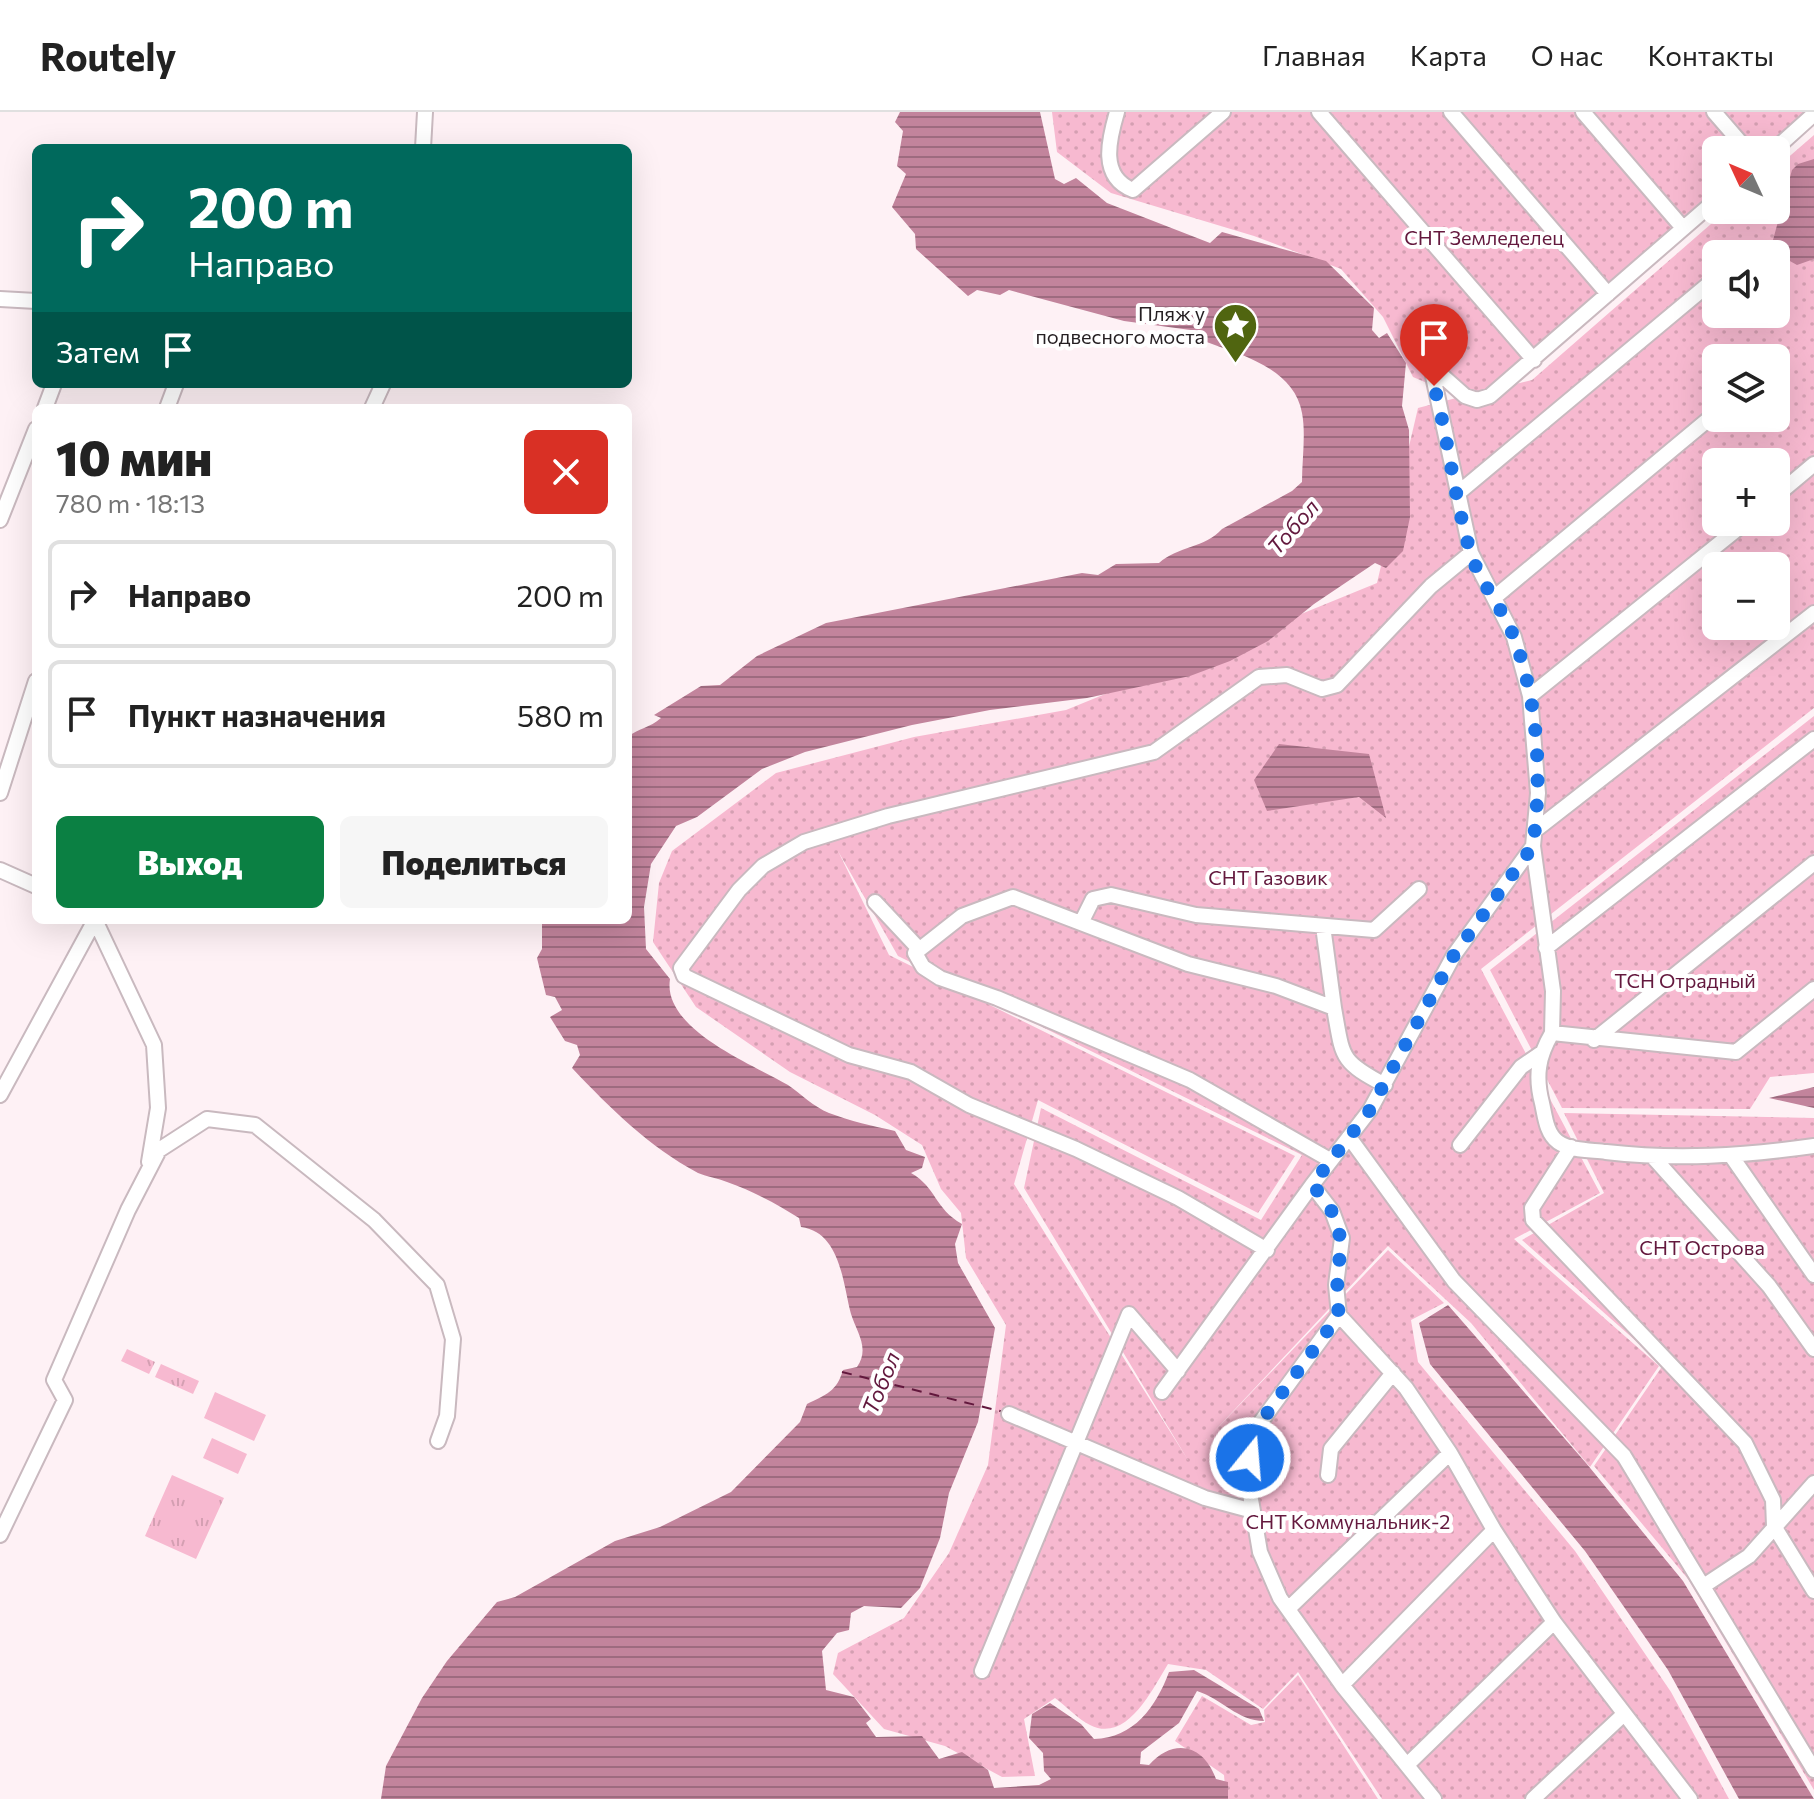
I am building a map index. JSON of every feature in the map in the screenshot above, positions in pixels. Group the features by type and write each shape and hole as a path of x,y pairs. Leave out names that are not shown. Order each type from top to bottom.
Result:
{"street":[{"path":"423,144 425,112"},
{"path":"1117,112 1109,149 1110,169 1120,183 1133,190 1223,112"},
{"path":"1319,112 1534,360"},
{"path":"1451,112 1608,294"},
{"path":"1583,112 1683,228"},
{"path":"1714,112 1735,136"},
{"path":"1790,136 1814,114"},
{"path":"1460,1145 1521,1067 1540,1054 1552,1033 1553,991 1533,846 1537,829 1536,726 1514,637 1471,553 1433,376 1438,372 1465,396 1477,400 1490,396 1702,212"},
{"path":"1457,494 1702,290"},
{"path":"0,299 32,301"},
{"path":"1495,597 1702,425"},
{"path":"0,520 32,439"},
{"path":"1790,484 1814,464"},
{"path":"1530,696 1729,536"},
{"path":"1267,1250 1178,1198 1027,1127 969,1105 911,1072 849,1055 684,976 681,968 739,890 763,866 804,842 888,816 1154,752 1259,677 1287,675 1322,689 1337,685 1431,586 1471,553"},
{"path":"1537,829 1814,613"},
{"path":"0,793 32,693"},
{"path":"1546,948 1814,739"},
{"path":"1162,1392 1385,1085 1454,955 1533,846"},
{"path":"1594,1040 1814,863"},
{"path":"0,870 32,884"},
{"path":"1082,921 1093,899 1111,895 1196,915 1379,929 1419,889"},
{"path":"1330,1160 1190,1080 997,998 940,978 915,958 919,949 962,916 1013,897 1188,964 1276,986 1334,1008"},
{"path":"875,902 919,949"},
{"path":"0,1095 93,924"},
{"path":"97,924 154,1045 158,1108 147,1173"},
{"path":"1323,926 1343,1057 1360,1072 1385,1085"},
{"path":"1552,1033 1594,1040 1736,1052 1814,989"},
{"path":"1540,1054 1539,1092 1549,1130 1558,1141 1571,1147 1653,1157 1732,1157 1814,1146"},
{"path":"0,1535 65,1400 54,1380 147,1173 159,1150 207,1119 255,1125 374,1220 437,1285 453,1339 447,1416 438,1441"},
{"path":"1349,1137 1454,1281 1624,1456 1705,1585 1814,1770"},
{"path":"1571,1147 1532,1208 1533,1220 1745,1443 1773,1500 1774,1526 1814,1591"},
{"path":"1653,1157 1769,1286 1814,1349"},
{"path":"1732,1157 1814,1275"},
{"path":"1312,1185 1332,1211 1342,1238 1336,1285 1339,1315 1393,1373 1450,1453 1494,1530 1554,1622 1690,1799"},
{"path":"982,1671 1129,1314 1178,1371"},
{"path":"1339,1315 1252,1434 1248,1482 1260,1552 1288,1609 1342,1685 1434,1799"},
{"path":"1328,1475 1331,1449 1393,1373"},
{"path":"1009,1414 1075,1445 1205,1498 1253,1511"},
{"path":"1288,1609 1450,1453"},
{"path":"1705,1585 1749,1556 1814,1483"},
{"path":"1342,1685 1494,1530"},
{"path":"1407,1765 1554,1622"},
{"path":"1533,1799 1624,1714"}],"green space":[{"path":"1052,112 1814,112 1814,125 1790,145 1790,136 1702,136 1702,220 1507,386 1532,380 1711,224 1790,224 1790,156 1814,135 1814,708 1481,969 1600,1193 1514,1239 1659,1366 1590,1467 1471,1323 1388,1246 1206,1440 1388,1250 1444,1303 1411,1320 1418,1362 1575,1551 1671,1692 1729,1799 1382,1799 1298,1672 1263,1709 1206,1670 1168,1664 1137,1711 1116,1727 1103,1729 1090,1725 1055,1698 1024,1719 1035,1776 1002,1777 945,1746 884,1729 833,1674 838,1653 904,1618 949,1553 988,1465 1006,1325 966,1258 961,1213 941,1189 922,1145 875,1115 790,1072 696,1007 653,942 659,883 672,851 776,773 914,737 1066,710 1377,583 1418,408 1460,397 1413,377 1383,317 1341,269 1254,236 1111,193 1057,152","holes":["838,851 898,956 1302,1155 1261,1220 1041,1108 1024,1188 1188,1460 1014,1184 1038,1100 1258,1213 1295,1156 889,955"]},
{"name":"ТСН Отрадный","path":"1814,716 1814,1073 1770,1077 1750,1109 1562,1108 1490,970"},
{"name":"СНТ Острова","path":"1564,1113 1814,1118 1814,1790 1688,1579 1594,1466 1663,1365 1522,1240 1604,1193"},
{"path":"127,1349 155,1362 149,1374 121,1361"},
{"path":"161,1364 199,1381 193,1394 155,1377"},
{"path":"215,1392 266,1415 254,1441 204,1418"},
{"path":"212,1438 247,1454 238,1474 203,1458"},
{"path":"172,1475 224,1498 196,1559 145,1536"},
{"path":"1298,1675 1378,1799 1226,1799 1224,1775 1175,1741 1202,1696 1251,1725 1265,1722 1264,1710"}],"water":[{"name":"Тобол","path":"900,112 1040,112 1055,179 1064,184 1076,178 1107,203 1210,243 1222,232 1326,261 1374,308 1372,330 1379,338 1387,333 1406,363 1402,406 1409,430 1410,517 1403,551 1386,568 1375,563 1314,604 1268,641 1230,661 1190,676 1087,698 990,710 912,725 805,752 762,769 697,817 676,826 651,864 644,907 646,949 670,979 671,997 680,1014 694,1029 712,1043 788,1085 823,1110 895,1131 906,1150 925,1157 922,1168 911,1173 962,1224 955,1244 958,1263 995,1328 978,1422 949,1493 940,1538 920,1588 901,1608 864,1606 851,1613 849,1630 837,1633 822,1651 826,1690 854,1697 871,1719 866,1723 876,1737 922,1736 939,1759 962,1752 988,1770 994,1788 1039,1785 1051,1779 1044,1771 1043,1753 1029,1738 1032,1714 1050,1703 1081,1724 1094,1739 1108,1737 1132,1727 1142,1718 1169,1672 1194,1670 1259,1709 1264,1721 1238,1714 1197,1691 1179,1723 1141,1752 1140,1764 1149,1765 1159,1756 1178,1748 1196,1752 1211,1767 1216,1779 1228,1782 1228,1799 381,1799 386,1766 422,1698 447,1661 497,1602 515,1597 615,1541 660,1527 731,1492 800,1422 807,1404 830,1392 843,1370 857,1367 861,1360 861,1340 842,1275 825,1239 801,1227 799,1218 782,1207 755,1193 698,1173 646,1139 572,1068 580,1055 577,1045 565,1041 550,1017 562,1010 555,997 546,995 537,958 542,949 542,924 632,924 632,734 657,721 661,718 654,715 701,686 720,685 757,656 826,623 1082,573 1098,575 1116,564 1159,563 1174,553 1208,540 1222,529 1292,491 1302,482 1304,430 1297,397 1288,384 1262,364 1201,340 1198,331 1124,321 1009,290 1000,295 977,290 968,296 916,249 915,234 892,207 906,174 897,166 903,131 895,122"},
{"path":"1814,159 1814,259 1797,265 1790,261 1790,240 1773,240 1777,224 1790,224 1790,177 1798,164"},
{"path":"1279,744 1369,754 1386,818 1359,797 1267,811 1254,780"},
{"path":"1814,1087 1814,1108 1769,1098"},
{"path":"1448,1305 1586,1463 1683,1581 1814,1799 1739,1799 1668,1670 1585,1551 1430,1364 1419,1323"}],"ferry route":[{"path":"842,1372 1004,1412"}],"place":[{"name":"Пляж у подвесного моста","path":"1236,365"}],"route":[{"path":"1250,1458 1252,1434 1339,1315 1336,1285 1342,1238 1332,1211 1312,1185 1370,1110 1454,955 1533,846 1537,829 1536,726 1530,696 1514,637 1471,553 1434,386"}],"park label":[{"name":"СНТ Земледелец","path":"1484,238"},
{"name":"СНТ Газовик","path":"1268,878"},
{"name":"СНТ Коммунальник-2","path":"1348,1522"}]}
